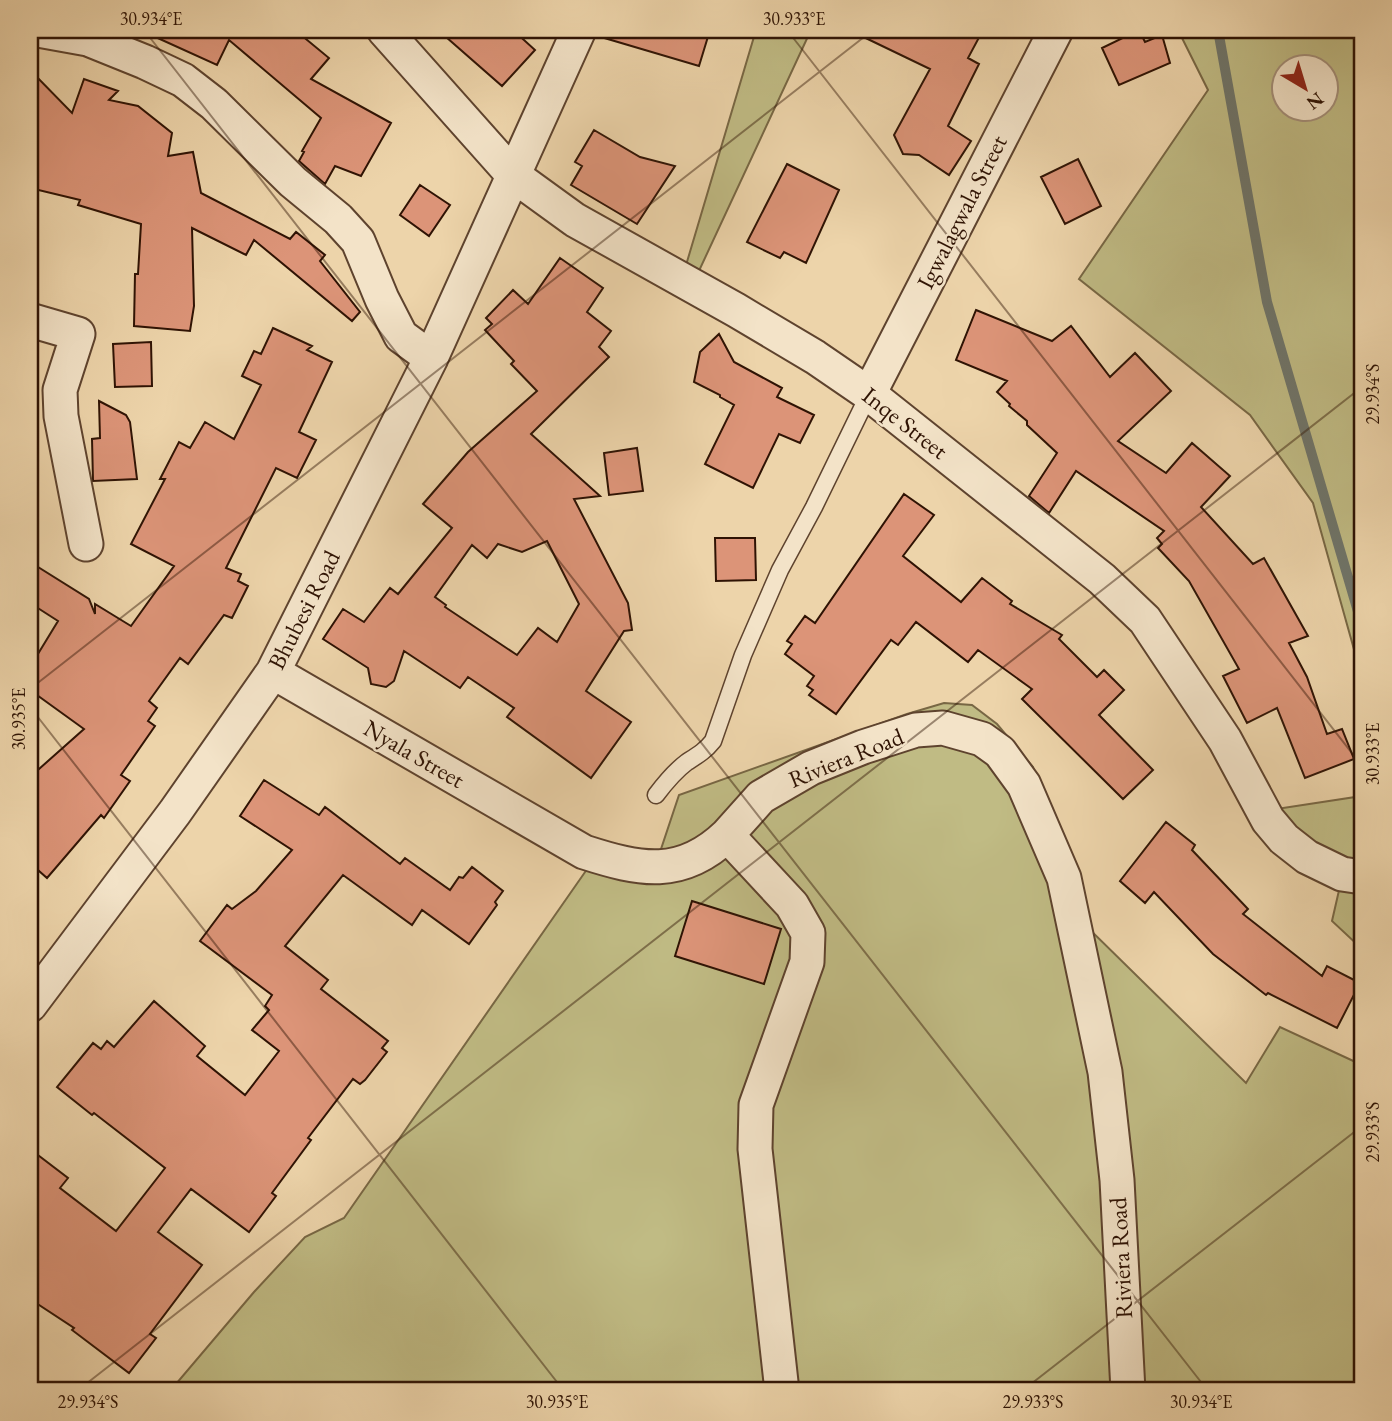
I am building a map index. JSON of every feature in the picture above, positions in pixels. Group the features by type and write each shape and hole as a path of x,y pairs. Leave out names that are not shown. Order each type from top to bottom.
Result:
{"street":[{"path":"38,30 88,39 145,62 183,80 214,104 293,182 338,219 358,241 382,299 401,335 431,358"},
{"name":"Inqe Street","path":"384,30 513,175 575,220 736,310 815,357 869,394 1102,579 1144,620 1226,740 1268,820 1284,839 1307,857 1342,874 1362,877"},
{"name":"Bhubesi Road","path":"30,1006 175,812 273,671 431,358 579,30"},
{"name":"Igwalagwala Street","path":"869,394 1056,30"},
{"path":"30,320 78,334 60,390 61,416 86,544"},
{"name":"Nyala Street","path":"273,671 584,852 618,863 655,867 689,863 710,851 727,835"},
{"name":"Riviera Road","path":"727,835 761,797 811,768 916,730 943,728 982,739 1000,752 1024,785 1064,878 1105,1072 1117,1180 1128,1391"},
{"path":"727,835 792,905 808,933 807,962 756,1105 755,1149 782,1391"}],"lane":[{"path":"656,795 667,780 686,763 706,751 713,741 743,654 780,570 869,394"}],"shaded area":[{"path":"756,30 811,30 691,288 681,282"},
{"path":"1178,30 1362,30 1362,678 1313,503 1250,415 1079,279 1208,90"},
{"path":"944,703 972,705 997,724 1033,767 1081,921 1246,1083 1280,1027 1362,1065 1362,1391 170,1391 305,1237 344,1218 599,852 656,864 679,795"},
{"path":"1362,796 1362,949 1332,921 1343,873 1264,811"}],"building":[{"path":"140,30 295,30 329,58 311,79 391,123 361,176 335,166 325,184 299,161 321,118 229,40 217,65"},
{"path":"438,30 513,30 535,50 502,86"},
{"path":"603,30 710,30 699,66 601,37"},
{"path":"849,30 983,30 968,58 979,64 948,126 971,141 949,175 919,155 903,154 894,135 930,69"},
{"path":"1139,30 1145,42 1162,35 1170,63 1119,85 1102,48"},
{"path":"30,70 72,113 84,79 118,91 109,100 138,106 172,133 168,156 193,152 201,193 290,239 296,232 325,255 320,261 360,312 352,321 254,240 246,255 192,228 194,306 190,331 134,326 135,274 138,274 141,224 78,205 80,200 30,188"},
{"path":"594,130 640,157 675,166 637,224 571,185 582,166 575,162"},
{"path":"1078,159 1101,206 1065,224 1041,177"},
{"path":"787,164 839,190 806,263 784,252 780,258 747,242"},
{"path":"420,185 450,205 429,236 400,215"},
{"path":"560,258 603,288 587,312 611,331 599,347 609,357 531,434 600,496 574,499 628,603 632,630 624,631 586,691 631,722 591,778 507,717 514,708 468,677 460,688 404,651 394,681 386,687 371,684 368,668 323,639 343,609 364,622 390,588 398,594 452,528 423,504 468,452 537,391 511,364 514,361 485,330 492,324 486,318 513,290 528,304","holes":["547,541 579,604 557,642 538,628 517,655 445,607 446,605 435,597 472,545 487,558 498,544 522,552"]},
{"path":"976,310 1052,341 1071,326 1110,377 1135,353 1171,391 1118,441 1166,473 1192,443 1230,476 1201,507 1253,564 1264,558 1308,636 1289,643 1307,677 1327,734 1342,729 1354,759 1305,778 1277,708 1247,723 1223,676 1239,669 1189,581 1158,548 1162,544 1157,538 1164,531 1076,471 1049,513 1029,496 1057,453 997,392 1007,381 956,360"},
{"path":"273,328 312,346 307,350 332,362 299,432 316,440 297,478 276,468 226,568 241,574 238,581 248,586 232,618 224,615 188,664 180,658 149,701 157,708 148,721 155,726 121,775 130,781 104,818 101,815 47,878 30,863 30,777 84,729 30,690 30,667 58,621 30,603 30,562 89,599 95,614 95,604 131,626 174,566 131,544 165,479 160,479 179,442 190,448 205,422 234,439 261,385 242,376 254,351 261,354"},
{"path":"719,334 734,362 782,388 777,397 814,415 800,443 779,434 753,488 705,464 734,405 694,382 700,352"},
{"path":"151,342 152,386 115,387 113,344"},
{"path":"99,401 126,415 130,422 137,479 93,481 92,439 100,438"},
{"path":"637,448 643,491 609,495 604,453"},
{"path":"904,494 934,515 903,556 961,602 982,578 1012,601 1010,604 1062,635 1059,639 1097,677 1104,670 1124,690 1099,715 1153,770 1123,799 1022,699 1032,689 978,650 968,662 916,622 898,645 891,640 836,714 809,695 813,690 807,686 814,676 785,654 792,644 787,641 805,616 815,623"},
{"path":"715,538 755,538 756,580 716,581"},
{"path":"264,780 319,815 325,807 400,864 405,858 450,890 459,877 463,878 472,867 503,891 495,902 497,905 469,944 422,910 412,925 343,875 285,946 328,980 321,989 388,1041 382,1048 387,1052 360,1084 353,1079 308,1138 311,1140 272,1193 276,1196 249,1232 191,1189 158,1232 202,1265 150,1334 156,1338 129,1373 72,1330 74,1328 30,1299 30,1149 68,1178 60,1188 116,1231 165,1168 57,1087 93,1043 101,1049 107,1041 114,1047 154,1001 205,1046 197,1056 245,1095 279,1051 252,1030 269,1010 265,1006 272,995 200,941 227,905 232,909 256,891 292,850 240,816"},
{"path":"1166,822 1195,845 1192,850 1248,909 1243,914 1322,976 1327,966 1360,983 1337,1028 1268,993 1266,995 1213,954 1154,892 1145,903 1120,881"},
{"path":"692,901 781,929 764,984 675,956"}],"waterway":[{"path":"1218,30 1267,302 1362,625"}]}
